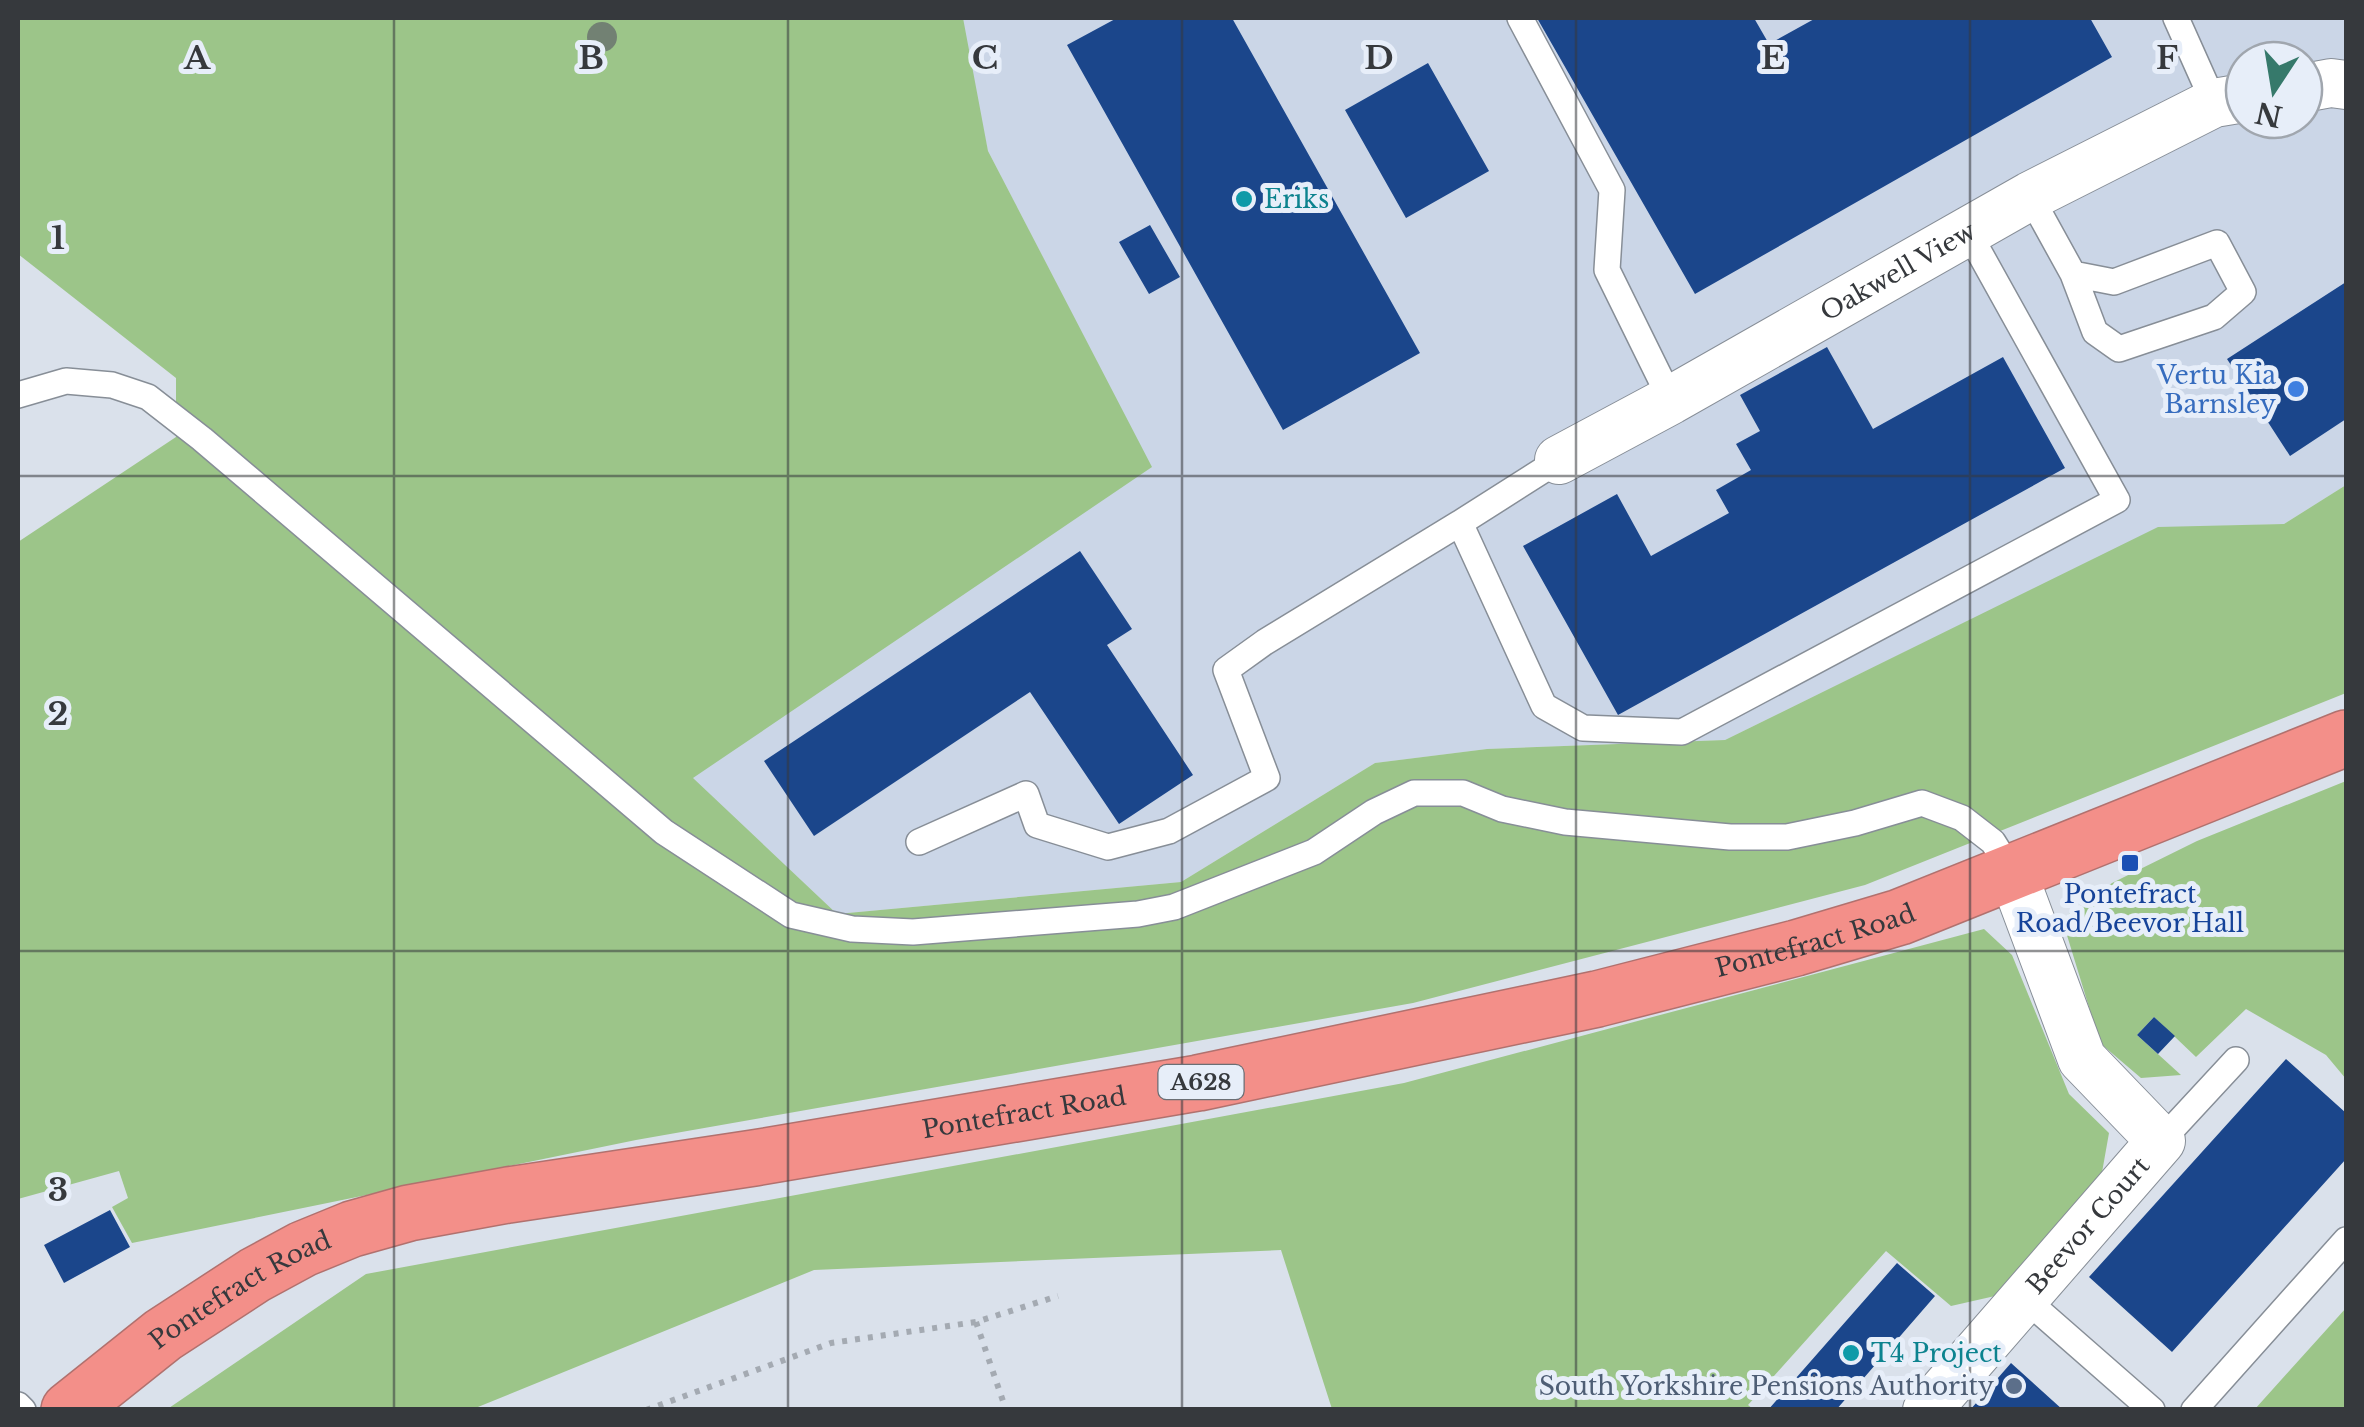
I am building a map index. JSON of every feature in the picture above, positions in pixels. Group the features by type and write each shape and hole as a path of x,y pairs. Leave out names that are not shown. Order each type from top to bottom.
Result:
{"highway":[{"name":"Pontefract Road","path":"70,1410 163,1335 255,1275 352,1229 409,1213 1198,1083 1597,999 1900,917 2346,738"}],"street":[{"name":"Oakwell View","path":"1559,460 2030,196 2224,103"},
{"name":"Beevor Court","path":"1927,1410 2162,1141 2082,1059 2013,874"}],"lane":[{"path":"1520,18 1612,190 1606,270 1671,400"},
{"path":"2176,18 2224,93"},
{"path":"2030,196 2073,274 2095,332 2119,349 2214,318 2242,292 2217,243 2114,282 2073,274"},
{"path":"1460,523 1544,706 1583,728 1682,732 2117,500 1968,232"},
{"path":"18,395 66,381 112,385 148,397 664,832 791,915 822,925 913,932 1138,914 1174,907 1314,852 1374,812 1414,793 1463,794 1502,810 1565,822 1730,837 1787,837 1855,823 1922,803 1962,818 1993,842 2013,874"},
{"path":"919,842 1026,794 1036,825 1108,847 1168,832 1267,778 1226,670 1264,642 1559,460"},
{"path":"2162,1141 2236,1060"},
{"path":"2194,1410 2346,1240"},
{"path":"2024,1298 2152,1410"}],"path":[{"path":"646,1410 832,1343 976,1322 1058,1296"},
{"path":"976,1322 1006,1410"}],"shaded area":[{"path":"960,18 2346,18 2346,485 2284,524 2158,528 1725,740 1487,749 1375,763 1181,882 837,914 692,778 1151,467 988,151"}],"green space":[{"path":"18,18 963,18 988,151 1152,467 693,778 837,914 1181,882 1375,763 1487,749 1725,740 2158,527 2284,524 2346,485 2346,693 1865,885 1413,1003 636,1140 132,1243 112,1207 128,1198 119,1171 18,1199 18,542 176,437 176,378 18,254"},
{"path":"2346,781 2346,1079 2326,1055 2246,1009 2196,1057 2154,1017 2137,1035 2181,1075 2141,1078 2100,1043 2062,919 2112,883 2197,841"},
{"path":"1984,929 2012,955 2069,1094 2109,1133 2101,1178 1995,1296 1951,1306 1886,1251 1748,1405 1753,1409 1332,1409 1281,1250 814,1270 473,1409 166,1410 366,1274 1404,1083"},
{"path":"2346,1308 2346,1409 2255,1409"}],"building":[{"name":"Eriks","path":"1117,18 1232,18 1420,353 1283,430 1067,45"},
{"path":"1537,18 1754,18 1769,44 1816,18 2090,18 2112,57 1695,294"},
{"path":"1428,63 1489,171 1406,218 1345,110"},
{"path":"1150,225 1180,277 1149,294 1119,242"},
{"name":"Vertu Kia Barnsley","path":"2346,282 2346,419 2290,456 2227,359"},
{"path":"1827,347 1873,429 2003,357 2065,468 1618,715 1523,546 1617,494 1651,556 1729,513 1716,490 1751,470 1736,444 1760,431 1740,395"},
{"path":"1080,551 1132,629 1107,645 1193,775 1119,824 1030,692 814,836 764,761"},
{"path":"2154,1017 2175,1036 2158,1054 2137,1035"},
{"path":"2286,1059 2346,1113 2346,1159 2172,1352 2089,1277"},
{"path":"110,1210 130,1247 64,1283 44,1245"},
{"name":"T4 Project","path":"1897,1263 1935,1296 1836,1410 1768,1410"},
{"name":"South Yorkshire Pensions Authority","path":"2011,1363 2063,1410 1970,1410"}],"place":[{"name":"Eriks","path":"1244,199"},
{"name":"Vertu Kia Barnsley","path":"2296,389"},
{"name":"Pontefract Road/Beevor Hall","path":"2130,863"},
{"name":"T4 Project","path":"1851,1353"},
{"name":"South Yorkshire Pensions Authority","path":"2014,1386"}]}
